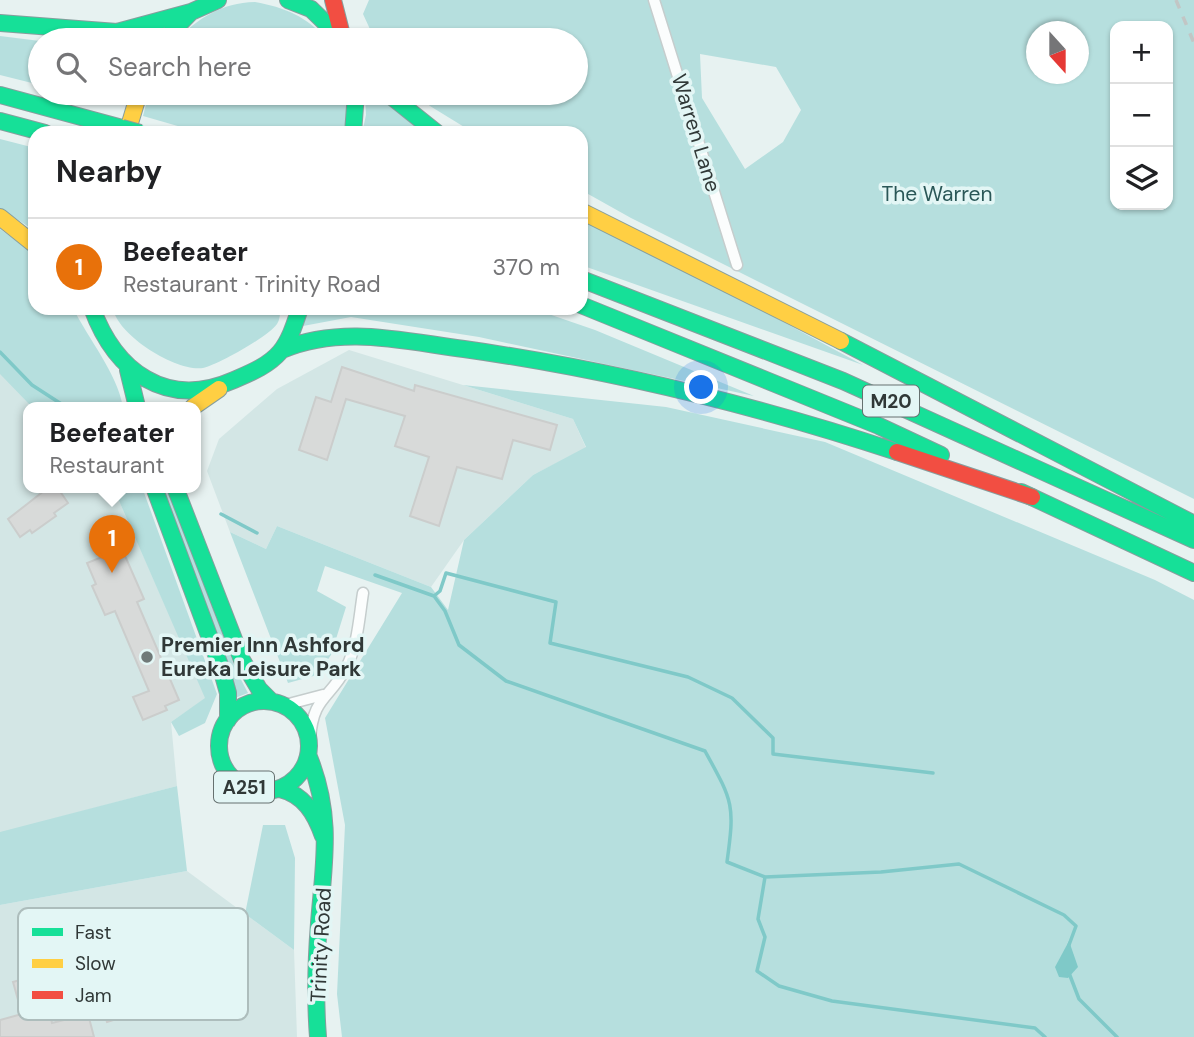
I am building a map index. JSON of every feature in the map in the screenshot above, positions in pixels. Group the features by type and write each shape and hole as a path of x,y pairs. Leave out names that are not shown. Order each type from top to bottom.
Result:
{"main road":[{"path":"130,28 218,0"},
{"path":"288,0 311,9 331,28"},
{"path":"333,0 340,28"},
{"path":"176,28 199,6"},
{"path":"0,23 65,28"},
{"path":"0,95 28,103"},
{"path":"36,105 111,126"},
{"path":"127,126 134,105"},
{"path":"354,126 355,105"},
{"path":"402,105 428,126"},
{"path":"0,121 28,128"},
{"name":"M20","path":"588,214 845,343 1194,524"},
{"path":"0,217 28,239"},
{"name":"M20","path":"588,282 843,381 1194,540"},
{"name":"M20","path":"588,309 879,426 1194,573"},
{"path":"89,315 128,370 136,402"},
{"path":"94,315 97,326"},
{"path":"200,402 222,387 255,371 282,351 297,315"},
{"name":"M20","path":"282,351 316,336 362,335 508,355 637,378 764,411 1032,497"},
{"path":"128,370 143,379 179,390 222,387"},
{"name":"Trinity Road","path":"156,493 221,668 228,694 228,720 220,736 219,751 229,775 252,790 290,791 308,806 318,822 328,852"},
{"path":"177,493 242,660 259,689 303,722 310,739"},
{"path":"228,720 252,703 278,703"},
{"name":"Trinity Road","path":"310,739 309,757 329,825 319,919 316,981 318,1037"},
{"name":"A251","path":"280,789 302,772 309,757"}],"street":[{"name":"Warren Lane","path":"654,0 737,265"},
{"path":"310,739 312,715 323,695 336,683 352,655 363,593"},
{"path":"278,703 323,695"}],"shaded area":[{"path":"349,350 573,419 586,448 533,475 464,540 431,587 277,526 266,549 230,532 207,471 219,439 277,389"},
{"path":"0,353 33,402 23,402 23,493 116,493 206,698 171,722 177,786 0,833"},
{"path":"187,871 237,908 18,908 18,1020 248,1020 248,916 294,950 297,1037 0,1037 0,905"}],"green space":[{"name":"The Warren","path":"369,0 1194,0 1194,499 631,218 588,194 588,126 463,126 429,105 588,105 588,28 369,28 363,14","holes":["700,54 776,67 801,110 783,142 745,169 702,98"]},
{"path":"255,2 276,7 295,14 315,28 190,28 211,13"},
{"path":"0,36 28,40 28,82 0,75"},
{"path":"146,105 347,105 345,126 178,126 143,116"},
{"path":"366,105 391,105 414,126 364,126"},
{"path":"0,139 28,146 28,226 0,208"},
{"path":"588,222 752,305 863,365 588,267"},
{"path":"0,229 28,250 28,315 77,315 109,369 122,402 27,402 0,374"},
{"path":"116,315 280,315 277,324 264,336 231,356 203,368 178,364 149,350 125,329"},
{"path":"307,315 551,315 595,330 754,396 479,337 351,317 303,326"},
{"path":"463,385 666,407 825,442 1155,580 1194,600 1194,1037 342,1037 337,994 345,825 325,718 402,593 325,566 317,591 346,607 331,655 317,675 288,683 230,532 266,549 277,526 431,587 448,610 464,540 533,475 586,447 573,419"},
{"path":"116,493 144,493 217,694 205,723 179,736 171,722 205,698"},
{"path":"164,493 169,493 236,670 248,693 235,698"},
{"path":"177,786 187,871 0,905 0,832"},
{"path":"263,825 285,825 295,858 294,950 248,916 246,908"}],"water":[{"path":"1069,941 1078,967 1068,978 1059,977 1055,967"}],"building":[{"path":"342,367 414,391 415,385 557,425 550,450 513,440 502,479 457,467 439,526 410,516 429,457 395,446 405,416 346,399 327,460 299,450 316,397 331,402"},
{"path":"41,493 61,493 68,503 54,513 56,516 32,533 30,530 20,537 8,519"},
{"path":"122,549 144,599 137,602 179,700 165,706 167,710 143,720 133,697 149,691 115,611 105,615 92,586 96,584 87,563"},
{"path":"18,981 18,1000 13,982"},
{"path":"18,1015 18,1020 51,1020 52,1023 90,1020 94,1037 0,1037 0,1020"}],"waterway":[{"path":"0,352 32,385 58,402"},
{"path":"221,514 257,533"},
{"path":"434,596 440,591 446,573 556,602 550,643 688,677 732,698 773,738 773,754 933,773"},
{"path":"375,575 434,596 445,611 459,645 506,681 705,751 730,804 731,827 727,862 765,877 881,872 959,864 1064,915 1076,926 1069,945"},
{"path":"765,877 758,919 765,937 757,971 779,986 832,1001 1035,1028 1045,1037"},
{"path":"1069,973 1079,999 1117,1037"}],"railway":[{"path":"1176,0 1194,43"}],"traffic: fast":[{"path":"176,28 191,12 218,0"},
{"path":"288,0 311,9 331,28"},
{"path":"132,28 191,12"},
{"path":"0,23 65,28"},
{"path":"0,95 28,103"},
{"path":"37,105 115,126"},
{"path":"354,126 355,105"},
{"path":"402,105 428,126"},
{"path":"0,121 28,128"},
{"path":"588,282 843,381 1194,540"},
{"path":"588,308 879,426 941,455"},
{"path":"95,315 114,350 129,366 146,379 165,387 186,390 209,388 234,380 270,361 287,342 298,315"},
{"path":"282,350 327,338 372,337 574,367 737,404 897,452"},
{"path":"841,341 1194,524"},
{"path":"128,370 136,402"},
{"path":"1021,492 1194,573"},
{"path":"156,493 221,668 228,693 228,720"},
{"path":"177,493 242,660 259,689 271,701"},
{"path":"264,701 281,704 296,714 306,729 309,746 306,763 296,778 281,788 264,791 247,788 232,778 222,763 219,746 222,729 232,714 247,704 264,701"},
{"path":"309,757 317,779 325,839 317,966 318,1037"},
{"path":"280,789 296,796 308,806 323,836"}],"traffic: slow":[{"path":"129,126 135,105"},
{"path":"588,214 841,341"},
{"path":"0,217 28,239"},
{"path":"200,402 219,389"}],"traffic: jam":[{"path":"333,0 340,28"},
{"path":"897,452 1032,497"}],"place":[{"name":"Beefeater","path":"112,573"},
{"name":"Premier Inn Ashford Eureka Leisure Park","path":"147,657"}]}
